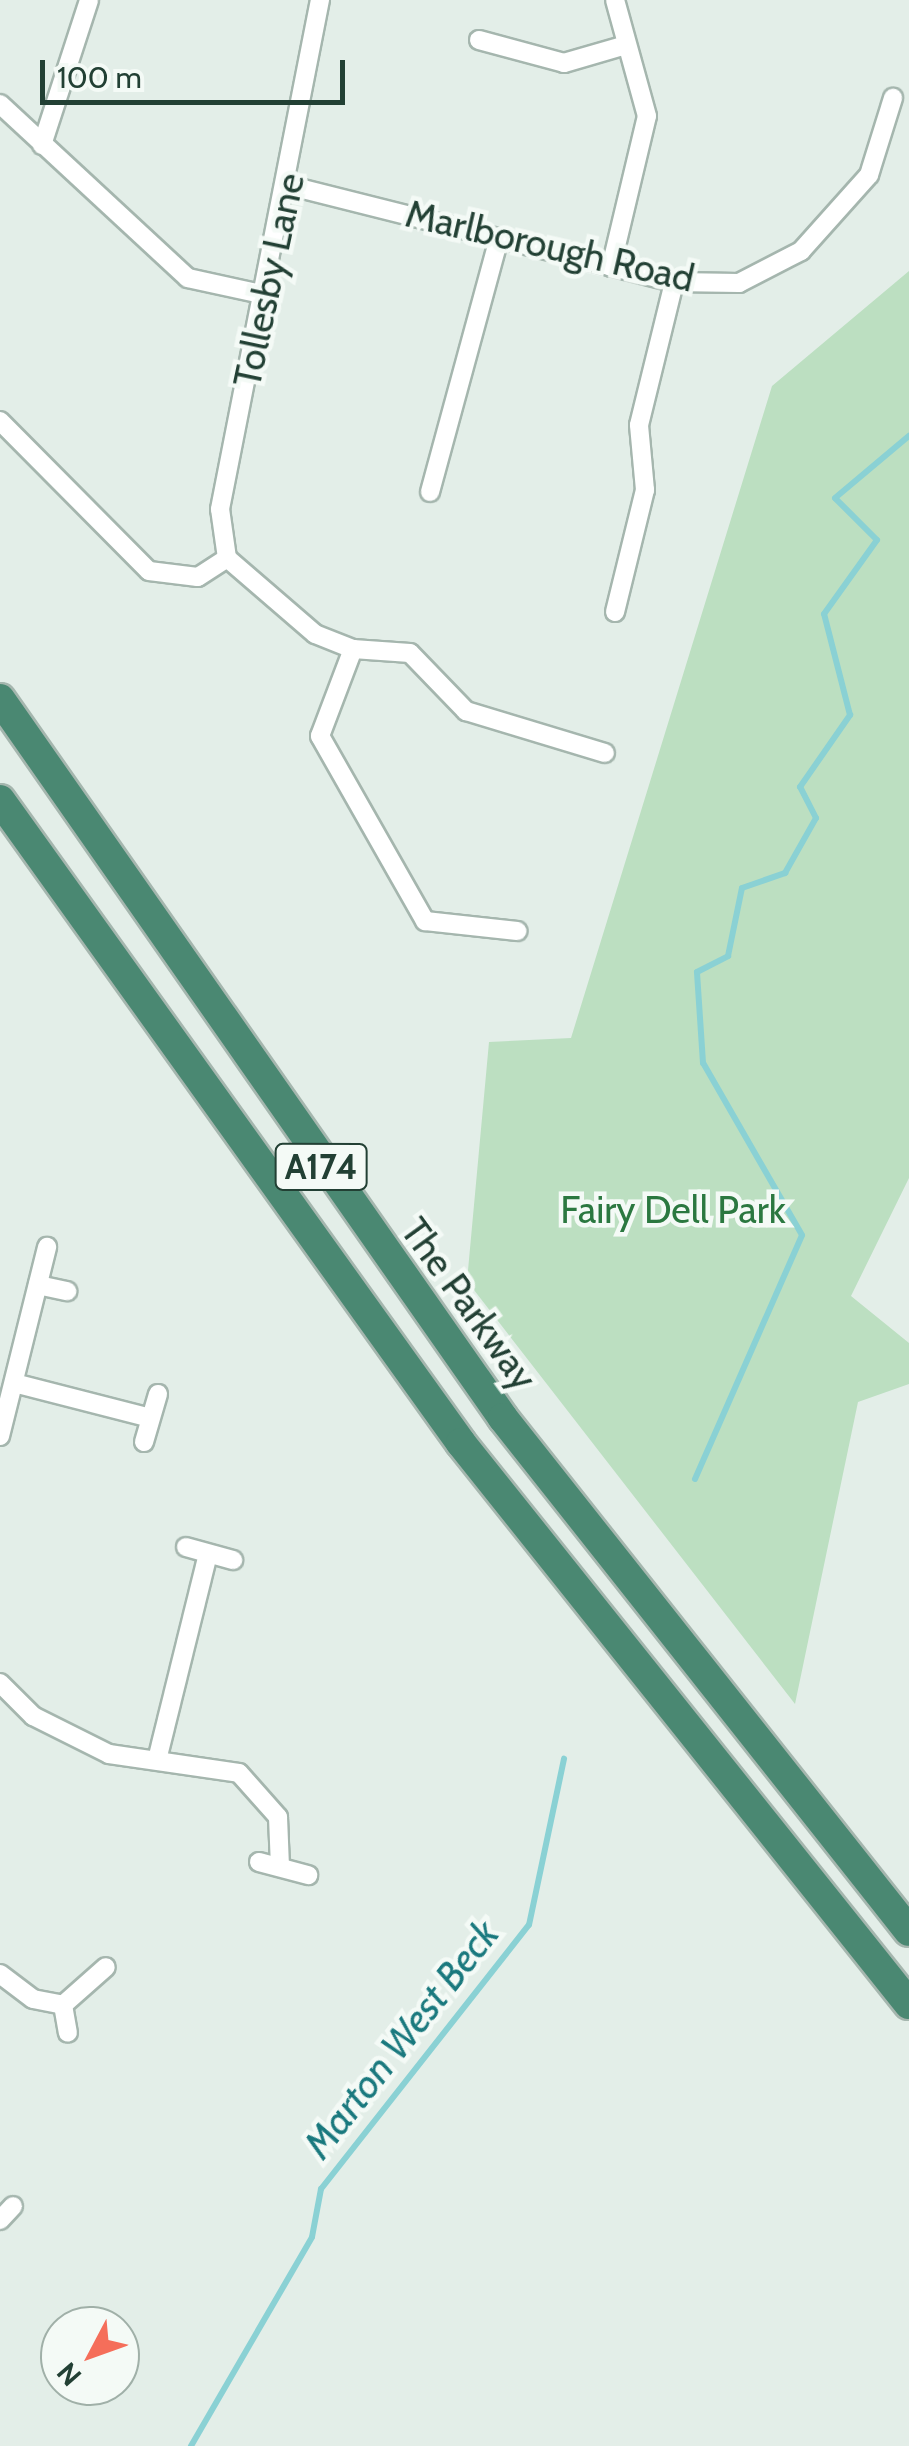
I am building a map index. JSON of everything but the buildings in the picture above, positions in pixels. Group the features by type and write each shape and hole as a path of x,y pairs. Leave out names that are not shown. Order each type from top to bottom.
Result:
{"highway":[{"name":"The Parkway","path":"0,699 502,1418 909,1931"},
{"name":"A174","path":"0,800 462,1443 909,2004"}],"street":[{"path":"42,145 89,0"},
{"name":"Tollesby Lane","path":"227,558 220,509 291,186 320,0"},
{"path":"611,267 647,116 616,0"},
{"path":"479,40 564,64 626,46"},
{"name":"Marlborough Road","path":"291,186 674,282 739,283 801,251 870,175 893,98"},
{"path":"0,104 188,278 266,296"},
{"path":"430,492 499,238"},
{"path":"615,612 645,490 640,425 674,282"},
{"path":"0,420 148,571 198,577 227,558 316,634 354,649 410,653 466,711 604,754"},
{"path":"354,649 320,736 424,921 517,931"},
{"path":"0,1436 47,1247"},
{"path":"38,1285 67,1292"},
{"path":"14,1383 150,1418"},
{"path":"144,1442 158,1394"},
{"path":"186,1547 233,1560"},
{"path":"157,1760 208,1554"},
{"path":"0,1683 69,1738 157,1760 222,1764 256,1786 278,1816 280,1867"},
{"path":"258,1862 308,1875"},
{"path":"63,2005 106,1967"},
{"path":"0,1974 33,1999 63,2005"},
{"path":"63,2005 68,2032"},
{"path":"0,2220 13,2206"}],"green space":[{"name":"Fairy Dell Park","path":"909,271 909,1178 851,1296 909,1343 909,1384 858,1402 795,1704 467,1281 489,1042 571,1038 772,386"}],"waterway":[{"name":"Marton West Beck","path":"695,1479 802,1235 703,1063 697,972 728,956 742,888 785,873 816,818 800,787 850,715 824,614 877,540 835,498 909,436"},
{"name":"Marton West Beck","path":"191,2446 312,2237 321,2189 529,1925 564,1759"}]}
